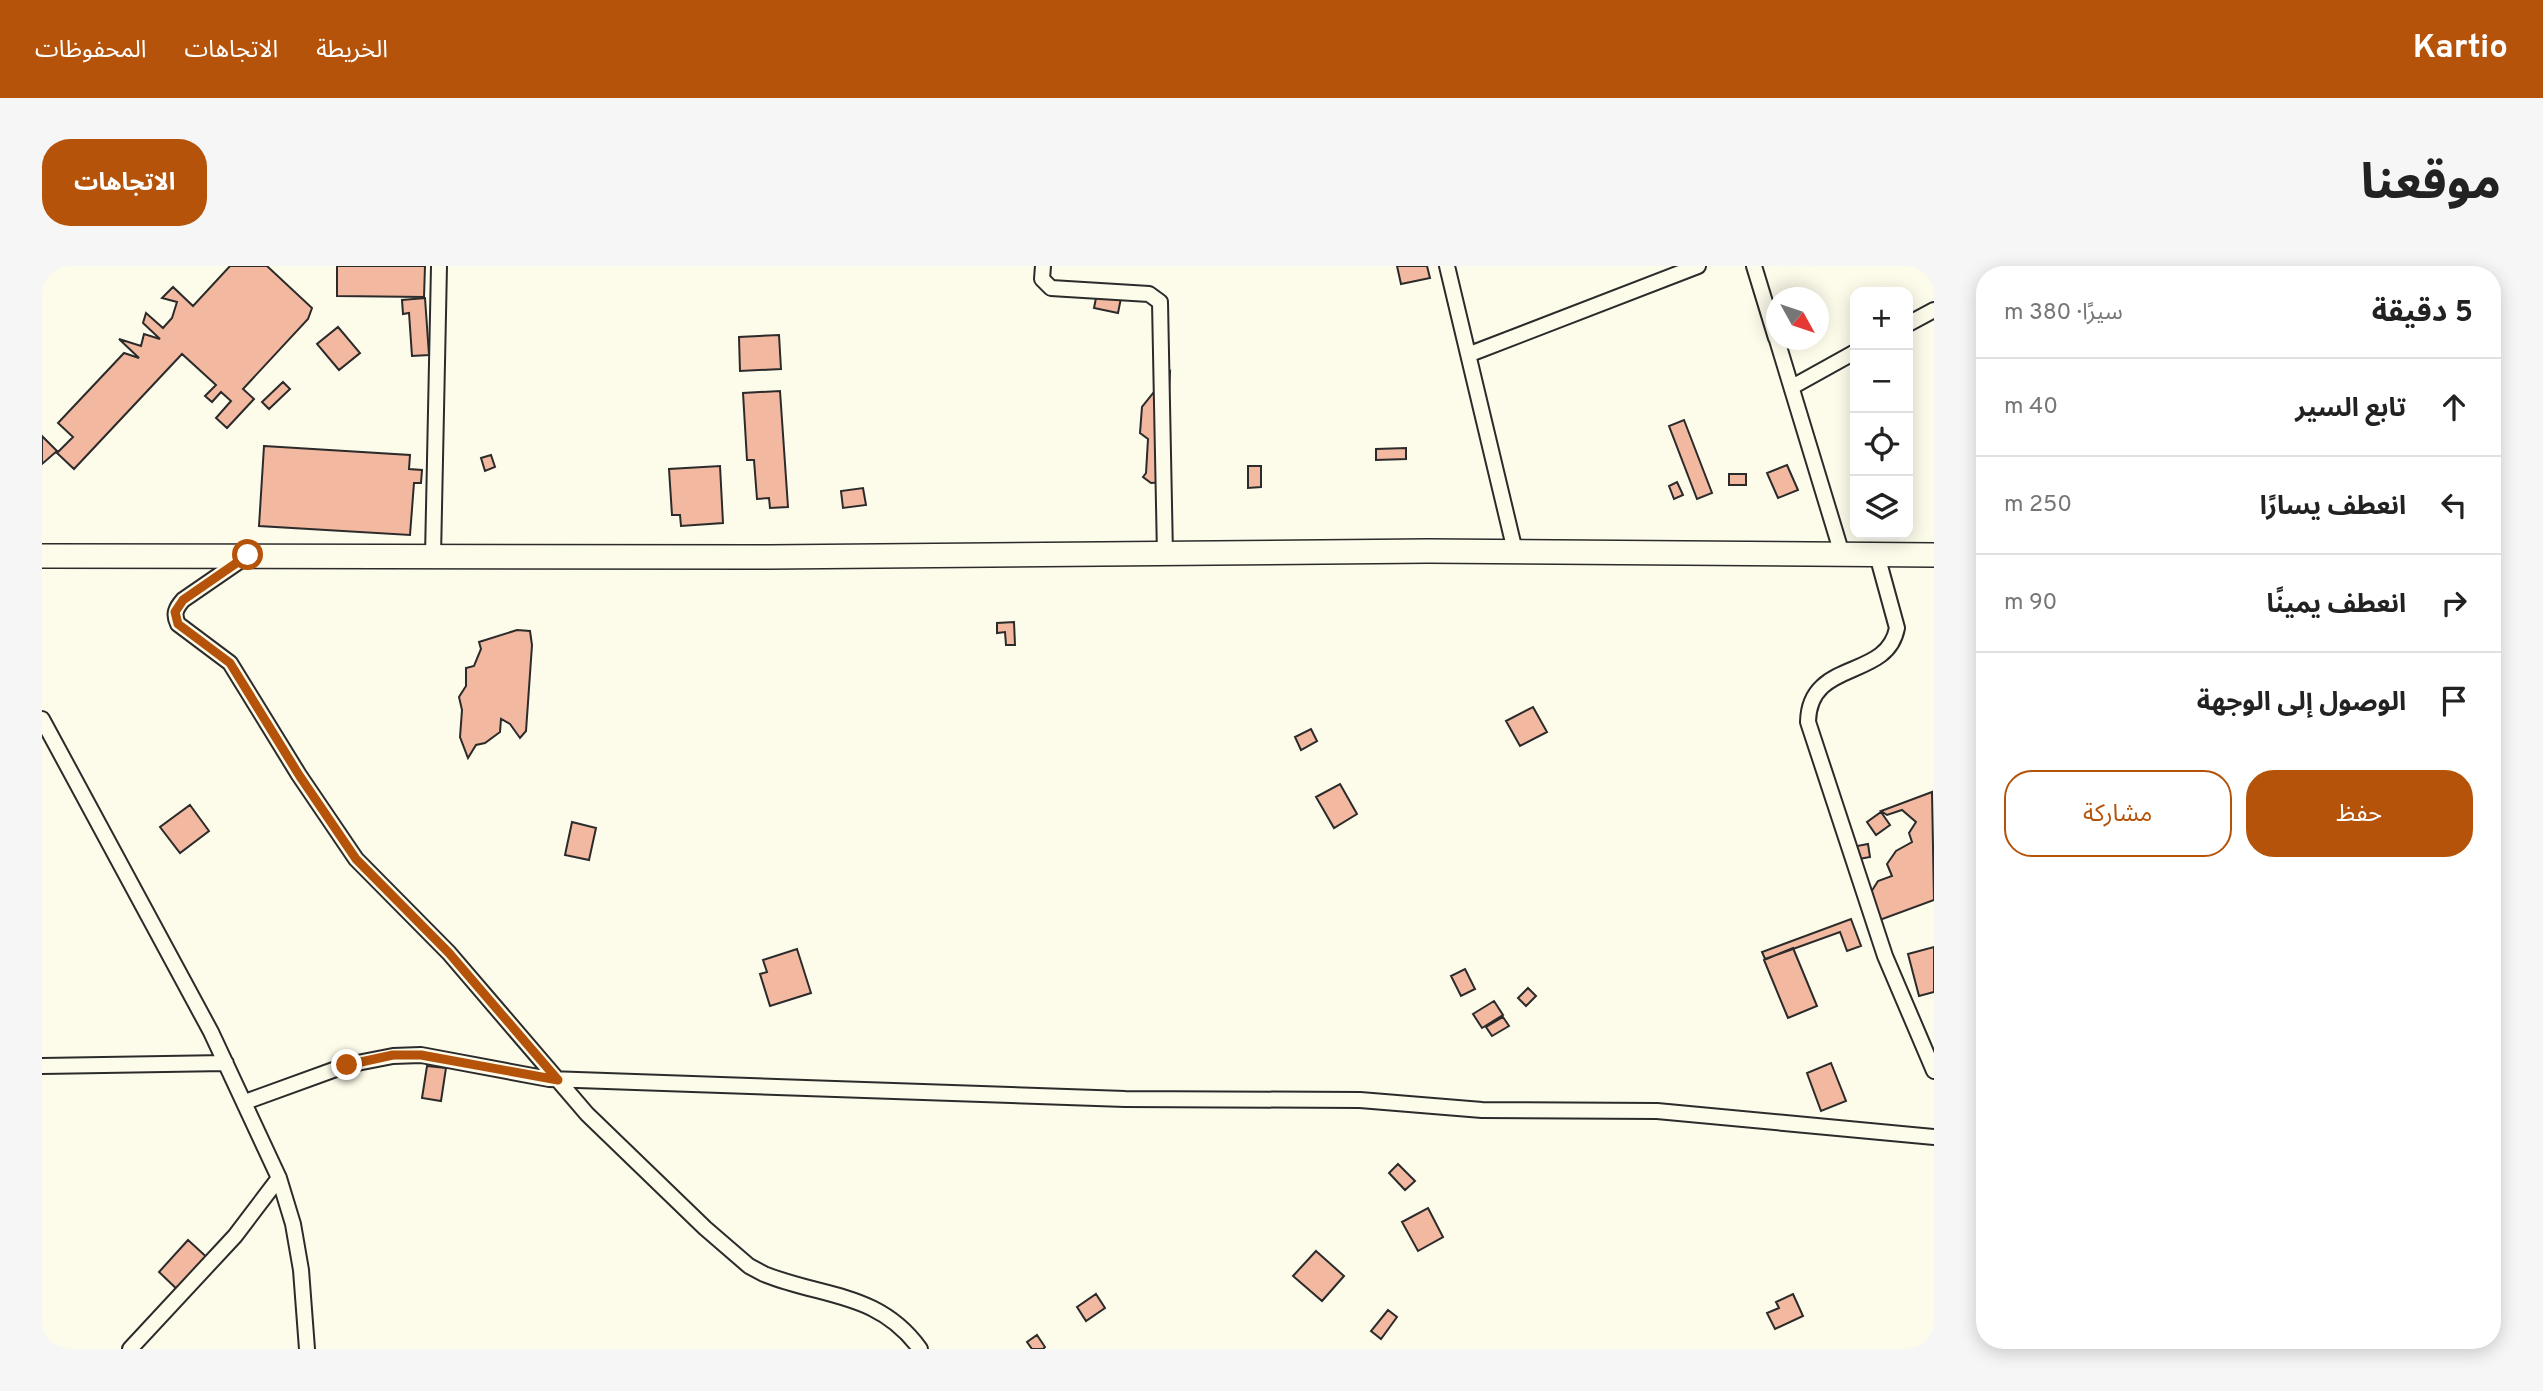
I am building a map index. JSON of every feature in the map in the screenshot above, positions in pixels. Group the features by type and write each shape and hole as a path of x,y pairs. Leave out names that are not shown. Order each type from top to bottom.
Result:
{"main road":[{"path":"42,556 1165,555 1515,551 1934,555"}],"street":[{"path":"433,556 439,266"},
{"path":"1042,266 1042,279 1051,288 1149,295 1160,302 1165,555"},
{"path":"1447,266 1515,551"},
{"path":"1469,354 1698,266"},
{"path":"1754,266 1766,304"},
{"path":"1913,321 1934,310"},
{"path":"1780,350 1842,554"},
{"path":"1792,387 1850,355"},
{"path":"248,555 183,600 175,612 178,624 230,663 299,775 356,859 449,953 587,1114 705,1228 749,1266 788,1284 883,1311 907,1332 920,1349"},
{"path":"1877,555 1897,628 1895,639 1877,659 1829,680 1818,688 1808,708 1808,722 1885,956 1934,1071"},
{"path":"42,719 226,1063 279,1178 293,1224 301,1270 307,1349"},
{"path":"245,1102 347,1065 393,1055 421,1055 558,1080 1125,1099 1336,1100 1482,1111 1657,1111 1934,1137"},
{"path":"42,1066 226,1063"},
{"path":"130,1349 235,1236 279,1178"}],"building":[{"path":"230,266 267,266 312,308 308,319 243,389 254,399 227,428 216,418 231,401 221,392 212,402 205,396 216,385 182,354 74,469 57,453 73,437 58,423 124,353 139,358 119,339 141,346 144,334 160,339 143,323 146,313 163,328 172,318 177,302 162,298 173,287 193,306"},
{"path":"337,266 425,266 424,297 337,296"},
{"path":"1397,266 1427,266 1430,278 1401,284"},
{"path":"1097,293 1121,298 1118,313 1094,308"},
{"path":"425,298 429,355 412,356 409,313 403,314 402,300"},
{"path":"338,327 360,353 339,370 317,344"},
{"path":"779,335 781,369 740,371 739,337"},
{"path":"1170,372 1164,482 1151,483 1143,477 1146,473 1148,439 1140,433 1142,407"},
{"path":"283,382 290,389 269,409 262,402"},
{"path":"780,391 788,507 770,508 769,498 757,499 754,460 747,460 743,393"},
{"path":"1684,420 1712,493 1697,499 1669,426"},
{"path":"42,436 57,451 42,464"},
{"path":"264,446 410,455 409,469 422,470 421,483 414,483 410,535 259,526"},
{"path":"1406,448 1406,459 1376,460 1376,449"},
{"path":"491,455 495,467 485,471 481,458"},
{"path":"1787,465 1798,490 1778,498 1767,473"},
{"path":"720,466 723,523 681,526 680,515 672,515 669,469"},
{"path":"1248,466 1261,466 1261,487 1248,488"},
{"path":"1729,474 1746,474 1746,485 1729,485"},
{"path":"1677,482 1683,495 1674,499 1669,486"},
{"path":"863,488 866,505 843,508 841,491"},
{"path":"1014,622 1015,645 1006,645 1005,632 997,633 997,623"},
{"path":"517,630 530,631 532,645 526,731 520,738 510,724 501,719 500,732 485,743 476,745 468,758 460,737 462,710 459,697 466,686 466,668 474,666 481,649 479,642"},
{"path":"1533,707 1547,732 1520,746 1506,721"},
{"path":"1311,729 1317,741 1301,750 1295,737"},
{"path":"1340,784 1357,814 1334,828 1316,797"},
{"path":"1932,792 1934,900 1877,921 1866,900 1878,881 1892,876 1887,864 1896,851 1912,842 1909,833 1916,822 1902,810 1887,815 1881,811"},
{"path":"190,805 209,831 180,853 160,827"},
{"path":"1881,812 1890,825 1876,835 1867,822"},
{"path":"572,822 596,828 589,860 565,855"},
{"path":"1868,844 1870,857 1859,859 1857,846"},
{"path":"1851,919 1861,946 1847,951 1840,932 1765,959 1762,952"},
{"path":"1934,947 1934,992 1919,996 1908,954"},
{"path":"1793,948 1817,1006 1788,1018 1764,960"},
{"path":"797,949 811,993 770,1006 760,974 767,972 763,960"},
{"path":"1465,969 1475,989 1461,996 1451,976"},
{"path":"1528,988 1536,996 1526,1006 1518,998"},
{"path":"1494,1001 1503,1015 1482,1028 1473,1014"},
{"path":"1503,1017 1509,1026 1492,1036 1486,1027"},
{"path":"1831,1063 1846,1101 1821,1111 1807,1073"},
{"path":"427,1066 446,1068 441,1101 422,1098"},
{"path":"1398,1164 1415,1181 1405,1190 1389,1173"},
{"path":"1428,1208 1443,1237 1418,1251 1402,1222"},
{"path":"188,1240 211,1261 182,1294 159,1272"},
{"path":"1316,1251 1344,1276 1322,1301 1293,1276"},
{"path":"1096,1294 1105,1308 1086,1321 1077,1307"},
{"path":"1793,1294 1803,1316 1775,1329 1767,1313 1779,1308 1776,1302"},
{"path":"1388,1310 1397,1317 1381,1339 1371,1331"},
{"path":"1037,1335 1045,1347 1043,1349 1032,1349 1027,1342"}],"route":[{"path":"248,555 183,600 175,612 178,624 230,663 299,775 356,859 449,953 558,1080 421,1055 393,1055 347,1065"}]}
